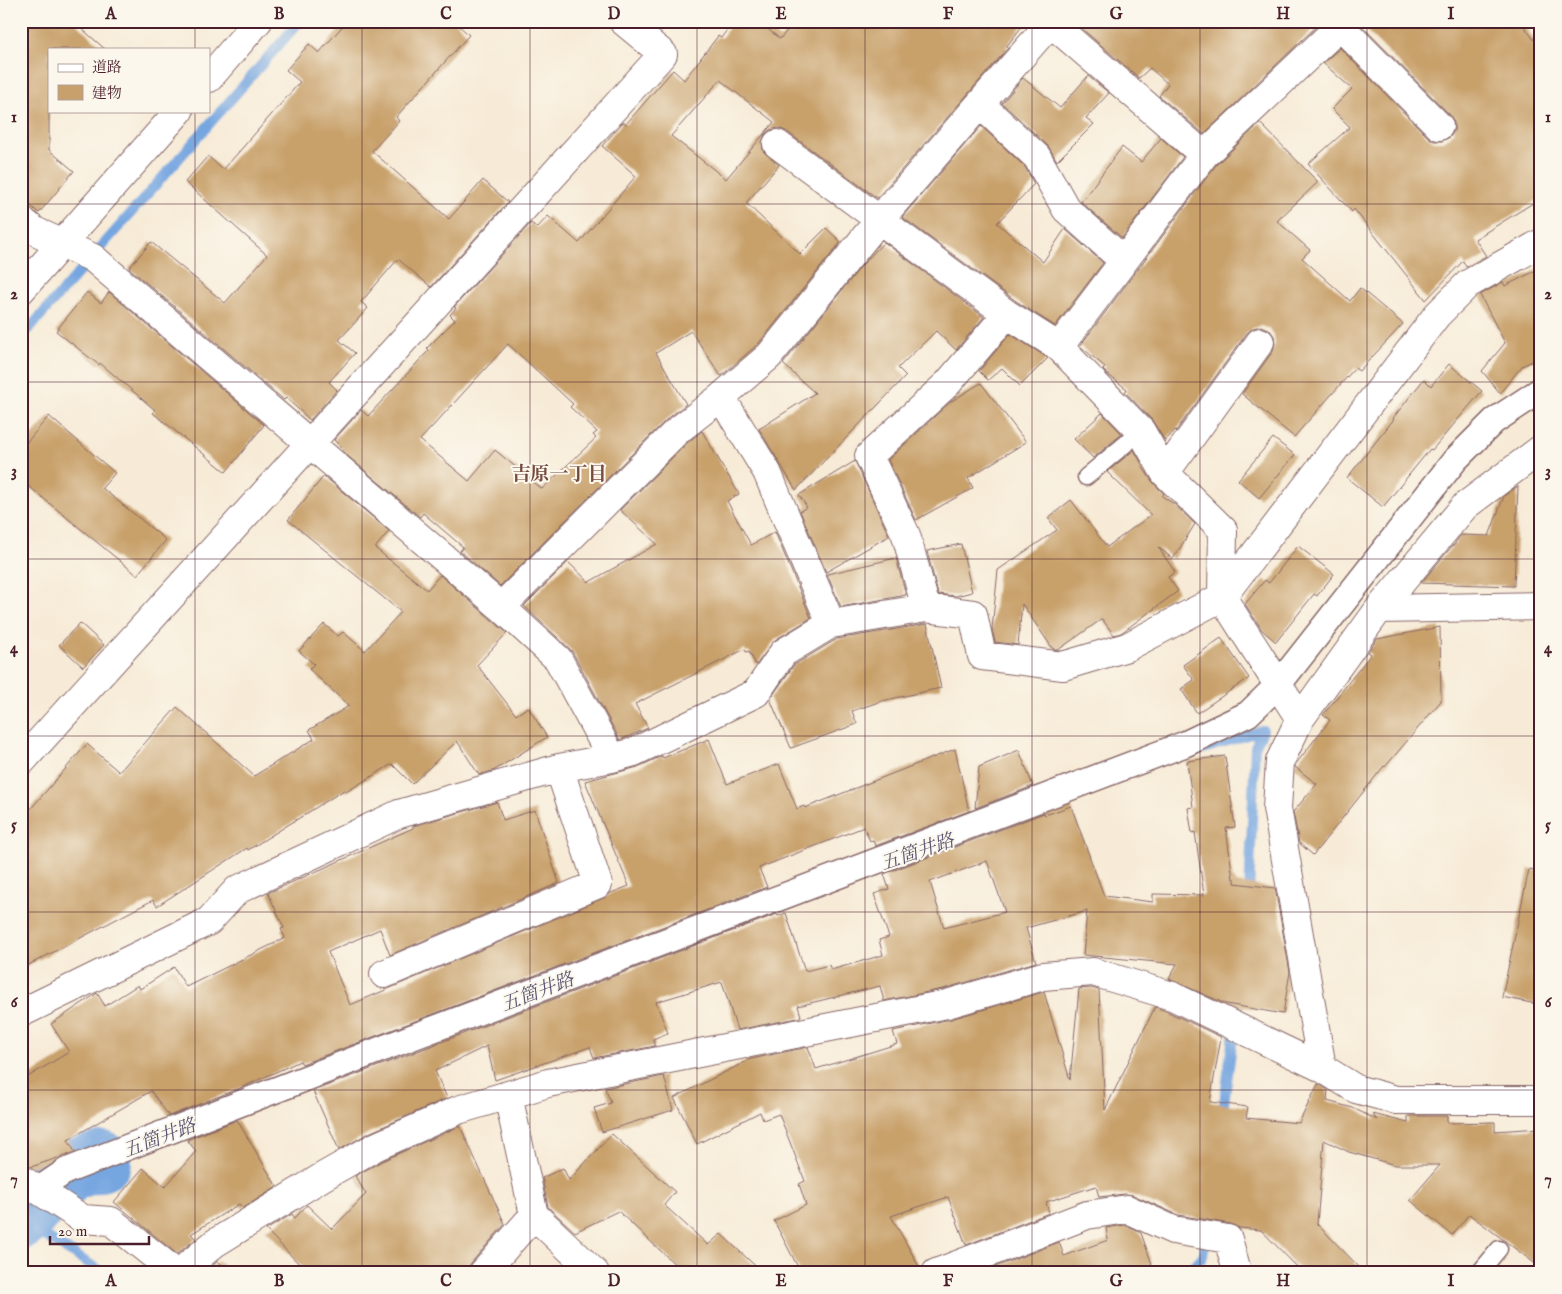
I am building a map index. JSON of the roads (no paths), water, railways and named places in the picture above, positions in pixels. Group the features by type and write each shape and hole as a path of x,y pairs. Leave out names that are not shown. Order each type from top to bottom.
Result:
{"street":[{"path":"210,77 258,21"},
{"path":"21,762 663,54 623,21"},
{"path":"501,607 676,431 721,397 768,356 878,220 1052,22 1204,155"},
{"path":"1059,347 1204,155 1341,24 1439,126"},
{"path":"980,104 1037,157 1066,209 1124,261"},
{"path":"21,290 178,112"},
{"path":"777,144 1007,314 1059,347 1141,431 1165,473 1223,530 1222,597 1300,719"},
{"path":"21,220 35,230 93,258 501,607 558,659 612,758"},
{"path":"21,1013 209,921 237,890 399,814 559,768 634,752 756,693 783,652 831,624 926,608 973,614 982,656 1063,666 1128,647 1222,597 1437,315 1468,284 1541,243"},
{"path":"926,608 906,535 869,456 948,383 1007,314"},
{"path":"1165,473 1260,342"},
{"path":"30,1185 410,1038 1184,744 1248,714 1278,685 1455,460 1494,421 1541,390"},
{"path":"721,397 767,472 831,624"},
{"path":"1322,1068 1277,808 1280,761 1300,719 1379,609 1465,506 1541,449"},
{"path":"1379,609 1541,606"},
{"path":"384,974 598,884 559,768"},
{"path":"30,1185 83,1219 111,1221 177,1273 215,1243 324,1176 375,1148 458,1110 548,1083 947,1004 1043,976 1093,972 1172,996 1322,1068 1356,1089 1396,1100 1541,1100"},
{"path":"508,1095 534,1215 595,1273"},
{"path":"936,1273 1087,1215 1127,1209 1173,1230 1228,1239 1237,1272"},
{"path":"483,1273 534,1215"}],"lane":[{"path":"1086,477 1141,431"},
{"path":"1479,1273 1499,1249"}],"waterway":[{"path":"21,338 300,21"},
{"path":"1190,753 1263,730"},
{"path":"1249,897 1255,747 1263,730"},
{"path":"1222,1118 1239,993"},
{"name":"五箇井路","path":"21,1220 70,1171 102,1161"},
{"path":"21,1221 104,1273"},
{"path":"1187,1273 1203,1256 1207,1236"}],"district":[{"name":"吉原一丁目","path":"559,473"}]}
